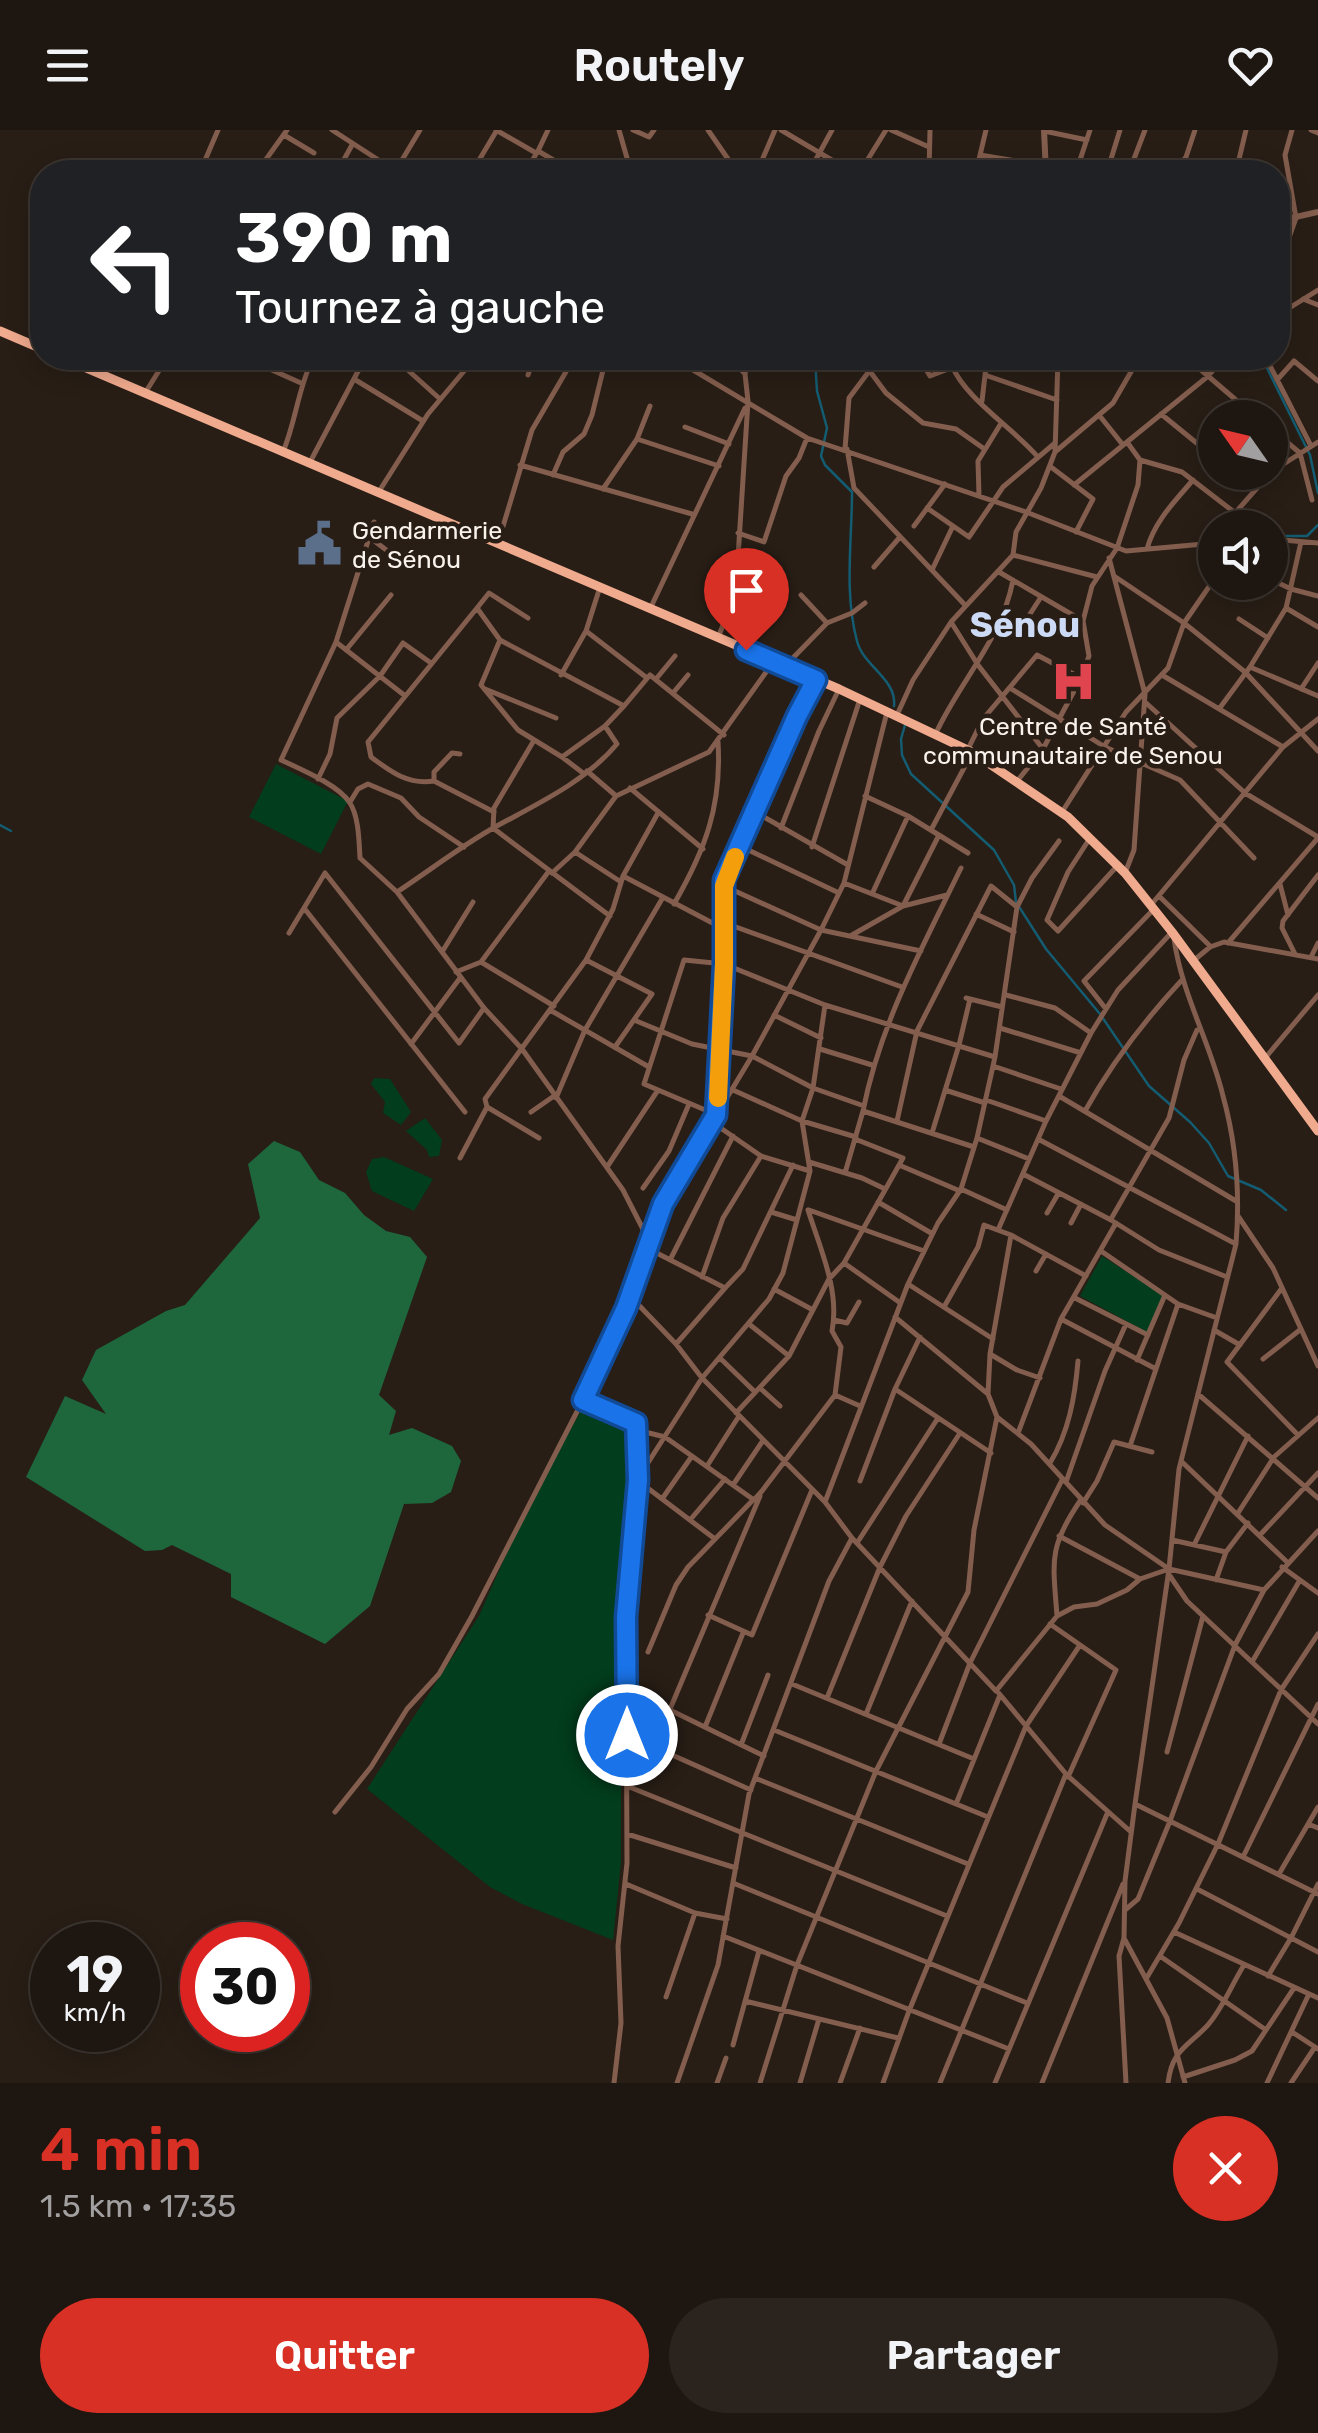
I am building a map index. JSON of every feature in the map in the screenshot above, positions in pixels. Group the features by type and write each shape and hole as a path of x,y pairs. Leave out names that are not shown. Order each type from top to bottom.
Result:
{"highway":[{"path":"0,331 30,344"},
{"path":"93,370 839,689 970,750 1062,812 1122,869 1318,1131"}],"street":[{"path":"205,160 218,130"},
{"path":"332,130 376,160"},
{"path":"403,160 420,130"},
{"path":"479,160 496,130 552,160"},
{"path":"532,160 548,130"},
{"path":"619,130 627,160"},
{"path":"633,130 649,137 654,130"},
{"path":"708,130 729,160"},
{"path":"763,160 778,130 831,160"},
{"path":"817,160 832,130"},
{"path":"868,160 888,130 930,146"},
{"path":"929,160 930,130"},
{"path":"979,160 986,130"},
{"path":"1080,160 1090,130"},
{"path":"1111,160 1120,130"},
{"path":"1133,160 1145,130"},
{"path":"1184,160 1195,130"},
{"path":"1239,160 1246,130"},
{"path":"1286,160 1292,130"},
{"path":"1045,160 1044,131 1087,140"},
{"path":"266,160 286,132 314,153"},
{"path":"344,160 352,145"},
{"path":"980,155 1002,160"},
{"path":"1290,184 1296,218 1290,235"},
{"path":"1290,219 1317,213"},
{"path":"1290,307 1318,290"},
{"path":"1303,299 1318,305"},
{"path":"1290,365 1294,361 1318,381"},
{"path":"145,393 159,370"},
{"path":"274,370 302,383"},
{"path":"283,452 308,370"},
{"path":"310,464 358,370"},
{"path":"412,370 440,400"},
{"path":"378,492 423,420 465,370"},
{"path":"528,375 530,370"},
{"path":"498,544 532,430 567,370"},
{"path":"553,475 563,452 584,434 601,370"},
{"path":"694,370 807,438 1026,512 1126,552 1198,545"},
{"path":"742,370 745,374"},
{"path":"718,638 738,573 748,401 746,370"},
{"path":"965,605 854,488 846,449 849,398 869,370 886,393 923,423 956,429 983,448"},
{"path":"954,370 1000,424 1022,438 1037,456"},
{"path":"982,401 986,370"},
{"path":"1056,452 1057,370"},
{"path":"335,1812 371,1767 406,1709 446,1663 583,1400 630,1296 663,1204 752,1056 844,883 892,714 951,622 1013,555 1016,532 1056,452 1114,403 1132,370"},
{"path":"1200,370 1235,400"},
{"path":"1074,485 1214,370"},
{"path":"1272,370 1311,446"},
{"path":"1277,380 1286,370"},
{"path":"985,374 1056,400"},
{"path":"354,379 423,420"},
{"path":"650,609 748,401"},
{"path":"603,489 637,438 650,406"},
{"path":"1162,414 1198,444"},
{"path":"1099,415 1140,460 1182,472 1231,510"},
{"path":"979,496 978,460 1000,424"},
{"path":"686,427 730,444"},
{"path":"637,438 719,466"},
{"path":"738,533 764,542 786,476 807,438"},
{"path":"1288,460 1318,442"},
{"path":"927,508 969,537 1003,486 1055,443"},
{"path":"1288,443 1300,453 1312,500"},
{"path":"1018,780 1043,749 1081,678 1089,656 1084,621 1096,577 1117,548 1138,486 1140,460"},
{"path":"520,465 692,514"},
{"path":"1050,467 1093,500 1076,532"},
{"path":"1146,550 1164,514 1193,480"},
{"path":"914,526 945,484"},
{"path":"1236,510 1254,490"},
{"path":"374,522 336,642 281,760 318,779 350,802 359,834 360,858 397,892 484,1008 522,1049 623,1190 648,1239"},
{"path":"932,570 953,526"},
{"path":"369,537 405,564"},
{"path":"874,567 900,537"},
{"path":"1288,541 1318,543"},
{"path":"1220,709 1286,608 1301,542"},
{"path":"1013,555 1096,577"},
{"path":"1090,838 1068,872 1047,920 1058,930 1122,869 1134,850 1145,698 1110,558"},
{"path":"999,572 1084,621"},
{"path":"738,573 757,576"},
{"path":"1114,576 1248,670 1318,751"},
{"path":"936,733 978,666 1009,602 1013,580"},
{"path":"561,675 586,631 600,588"},
{"path":"1290,589 1318,596"},
{"path":"494,812 434,782 421,784 398,776 367,751 372,735 489,593 528,618"},
{"path":"346,650 391,595"},
{"path":"801,595 828,623"},
{"path":"1020,631 1042,597"},
{"path":"1062,812 1126,712 1145,698 1168,668 1184,623 1200,600"},
{"path":"785,666 828,623 865,603"},
{"path":"478,608 500,640 624,706"},
{"path":"1286,608 1318,627"},
{"path":"1239,619 1268,638"},
{"path":"951,622 978,666 1043,749"},
{"path":"586,631 648,678"},
{"path":"500,640 480,684 518,730 616,796"},
{"path":"336,642 404,695"},
{"path":"318,779 330,754 337,718 380,676 403,643 432,663"},
{"path":"931,830 983,719 1037,655 1081,678"},
{"path":"656,679 675,656"},
{"path":"411,1044 458,975 481,962 550,872 576,852 616,796 695,761 718,742 774,661"},
{"path":"1302,689 1318,663"},
{"path":"1248,670 1318,696"},
{"path":"562,757 604,726 650,675 724,735"},
{"path":"674,694 688,675"},
{"path":"1162,675 1283,747"},
{"path":"714,1118 722,1049 724,886 816,680"},
{"path":"1010,688 1105,747 1180,780 1254,858"},
{"path":"484,689 556,718"},
{"path":"782,828 839,689"},
{"path":"1145,698 1245,793 1318,838 1228,943"},
{"path":"812,847 860,699"},
{"path":"1103,1014 1084,981 1153,907 1283,747 1318,719"},
{"path":"397,892 493,828 536,807 585,772 616,744 604,726"},
{"path":"493,828 494,812 533,742"},
{"path":"674,904 704,849 714,810 720,764 718,742"},
{"path":"434,782 434,772 452,753 460,754"},
{"path":"350,802 358,789 368,784 400,798 419,817 464,847"},
{"path":"630,788 704,849"},
{"path":"866,796 908,816 968,853"},
{"path":"755,812 848,865"},
{"path":"460,1158 487,1107 485,1099 586,960 610,916 622,879 658,813"},
{"path":"872,894 908,816"},
{"path":"493,828 610,916"},
{"path":"902,906 939,835"},
{"path":"825,1502 908,1284 932,1234 960,1190 977,1138 995,1057 1016,907 1059,841"},
{"path":"740,846 839,893"},
{"path":"576,852 622,879 722,925 904,988"},
{"path":"845,1173 872,1064 887,1022 960,868"},
{"path":"289,933 324,873 459,1043 484,1008"},
{"path":"1294,954 1282,928 1318,875"},
{"path":"844,883 902,906"},
{"path":"1280,883 1288,914"},
{"path":"724,886 820,930 921,951"},
{"path":"897,1121 917,1031 990,886 1016,907"},
{"path":"850,936 902,906 948,894"},
{"path":"1159,896 1210,947"},
{"path":"530,1112 555,1097 585,1030 662,899"},
{"path":"442,952 473,902"},
{"path":"304,908 465,1112"},
{"path":"976,914 1014,932"},
{"path":"1126,2083 1120,1956 1135,1804 1181,1461 1236,1244 1238,1216 1235,1160 1223,1095 1181,981 1172,932"},
{"path":"998,1230 1046,1121 1091,1033 1118,990 1172,932"},
{"path":"1194,961 1210,947 1228,943 1315,958 1318,943"},
{"path":"586,960 652,994 615,1047"},
{"path":"810,1170 761,1156 714,1118 644,1084 684,960 724,964 825,1004 995,1057"},
{"path":"481,962 650,1067"},
{"path":"1085,1112 1134,1037 1181,981"},
{"path":"1006,995 1055,1008 1091,1033"},
{"path":"1264,1059 1315,1007 1318,995"},
{"path":"932,1132 960,1045 968,999 1004,1007"},
{"path":"638,1480 702,1378 749,1324 782,1273 804,1208 810,1170 802,1121 813,1088 825,1004"},
{"path":"774,1015 821,1038"},
{"path":"634,1020 692,1044 752,1056 863,1109 974,1147"},
{"path":"1000,1028 1080,1053"},
{"path":"1018,1434 1061,1319 1170,1118 1184,1060 1198,1028"},
{"path":"820,1049 872,1064"},
{"path":"993,1066 1060,1093 1150,1152 1236,1201"},
{"path":"606,1168 658,1090"},
{"path":"707,1466 737,1414 789,1356 829,1279 844,1263 903,1158 732,1090"},
{"path":"945,1090 1046,1121"},
{"path":"643,1188 669,1150 690,1104"},
{"path":"487,1107 539,1138"},
{"path":"670,1260 733,1136"},
{"path":"977,1138 1029,1160"},
{"path":"1038,1139 1236,1244"},
{"path":"702,1276 723,1218 761,1156"},
{"path":"809,1162 885,1189"},
{"path":"899,1165 1007,1210"},
{"path":"676,1344 744,1270 793,1166"},
{"path":"1023,1174 1159,1250 1228,1276"},
{"path":"1047,1213 1058,1193"},
{"path":"878,1202 932,1234"},
{"path":"1071,1223 1080,1204"},
{"path":"804,1208 924,1251"},
{"path":"648,1652 676,1585 762,1491 835,1395 841,1347 832,1331 829,1279 804,1208"},
{"path":"771,1212 797,1220"},
{"path":"1238,1216 1274,1268 1318,1366"},
{"path":"944,1307 978,1246 984,1225 1086,1276"},
{"path":"760,2083 796,1965 856,1818 968,1592 974,1530 997,1418 988,1394 990,1354 1011,1236"},
{"path":"646,1247 725,1288"},
{"path":"1100,1250 1178,1304 1217,1318"},
{"path":"1036,1271 1046,1254"},
{"path":"844,1263 900,1303"},
{"path":"908,1284 993,1339"},
{"path":"1282,1288 1227,1362 1298,1435"},
{"path":"774,1289 813,1310"},
{"path":"1138,1360 1165,1295"},
{"path":"630,1296 702,1378 825,1502 854,1540 998,1693 1067,1776 1132,1833"},
{"path":"1074,1297 1148,1335"},
{"path":"834,1320 847,1324 858,1302"},
{"path":"1130,1446 1178,1304"},
{"path":"895,1316 988,1394"},
{"path":"1061,1319 1156,1369"},
{"path":"749,1324 789,1356"},
{"path":"939,1744 970,1663 1064,1481 1126,1324"},
{"path":"1263,1358 1300,1329"},
{"path":"1214,1330 1240,1345"},
{"path":"860,1481 894,1388 920,1337"},
{"path":"1309,1348 1318,1340"},
{"path":"990,1354 1040,1378"},
{"path":"720,1358 780,1406"},
{"path":"1050,1463 1068,1419 1078,1361"},
{"path":"894,1388 991,1454"},
{"path":"1198,1394 1318,1498"},
{"path":"835,1395 861,1406"},
{"path":"583,1400 636,1423 637,1430 638,1480 626,1617 627,1834 618,1946 621,2023 614,2083"},
{"path":"676,2083 718,1965 751,1790 829,1581 938,1418"},
{"path":"997,1418 1050,1463 1105,1525 1168,1572 1187,1601 1318,1724"},
{"path":"1238,1513 1274,1458 1318,1418"},
{"path":"637,1430 665,1437 754,1500"},
{"path":"827,1698 880,1567 906,1516 960,1433"},
{"path":"1194,1545 1248,1436"},
{"path":"733,1485 763,1440"},
{"path":"1057,1616 1052,1553 1059,1536 1114,1442 1152,1452"},
{"path":"662,1499 692,1456"},
{"path":"1181,1461 1220,1495 1300,1580 1318,1593"},
{"path":"1260,1535 1318,1472"},
{"path":"690,1520 725,1479"},
{"path":"638,1480 715,1540"},
{"path":"708,1615 752,1635 812,1490"},
{"path":"654,1747 762,1491"},
{"path":"1216,1580 1226,1552 1248,1523"},
{"path":"1125,1910 1138,1899 1170,1821 1234,1644 1264,1590 1318,1532"},
{"path":"1059,1536 1140,1579"},
{"path":"1172,1540 1226,1552"},
{"path":"956,1804 998,1693 1057,1616 1074,1607 1098,1604 1128,1590 1140,1579 1168,1572 1264,1590"},
{"path":"1252,1662 1300,1580"},
{"path":"866,1714 912,1601"},
{"path":"1166,1752 1203,1616"},
{"path":"940,2083 1067,1776 1116,1670 1050,1624"},
{"path":"705,1727 744,1631"},
{"path":"1146,1979 1218,1844 1281,1690 1318,1634"},
{"path":"883,2083 928,1962 1026,1726 1080,1644"},
{"path":"741,1745 768,1675"},
{"path":"791,1683 974,1759"},
{"path":"626,1689 764,1756"},
{"path":"1243,1857 1318,1704"},
{"path":"774,1730 988,1817"},
{"path":"627,1735 751,1790"},
{"path":"756,1778 968,1864"},
{"path":"627,1786 948,1916"},
{"path":"1135,1804 1316,1893"},
{"path":"1279,1874 1318,1807"},
{"path":"995,2083 1107,1814"},
{"path":"1308,1824 1318,1828"},
{"path":"627,1834 736,1868"},
{"path":"1042,2083 1120,1887 1126,1882"},
{"path":"625,1883 695,1914 726,1919"},
{"path":"733,1883 1027,2003"},
{"path":"1268,1976 1318,1884"},
{"path":"1196,1888 1318,1952"},
{"path":"666,1997 695,1914"},
{"path":"1174,1932 1318,1998"},
{"path":"724,1936 1009,2049"},
{"path":"1124,1938 1166,2018 1184,2080 1252,2051 1294,1988"},
{"path":"733,2045 760,1950"},
{"path":"1160,1956 1266,2030"},
{"path":"1168,2083 1177,2056 1189,2039 1206,2026 1244,1965"},
{"path":"1267,2083 1309,1994"},
{"path":"746,2001 899,2038"},
{"path":"800,2083 819,2018"},
{"path":"840,2083 860,2028"},
{"path":"1290,2083 1316,2048 1292,2032"},
{"path":"717,2083 726,2058"}],"green space":[{"path":"276,764 348,801 321,854 249,817"},
{"path":"374,1078 390,1079 411,1112 401,1125 383,1113 385,1102 371,1084"},
{"path":"425,1118 442,1140 439,1156 429,1157 427,1150 406,1131"},
{"path":"274,1141 300,1152 319,1180 345,1193 364,1215 386,1231 410,1237 427,1257 379,1395 396,1411 389,1435 412,1428 452,1446 461,1461 451,1492 432,1503 404,1504 370,1606 325,1644 231,1597 231,1574 172,1545 145,1551 26,1477 65,1396 106,1414 82,1380 96,1350 166,1311 185,1305 260,1218 248,1164"},
{"path":"384,1157 433,1179 414,1211 372,1191 366,1172 372,1159"},
{"path":"1102,1256 1164,1296 1147,1332 1080,1296"},
{"path":"583,1407 631,1428 629,1556 621,1622 621,1862 613,1940 490,1887 367,1789 479,1616 524,1514"}],"waterway":[{"path":"816,370 827,428 821,456 852,492 850,586 857,641 890,688 894,706"},
{"path":"1268,370 1310,455 1318,493"},
{"path":"1288,536 1307,536 1318,525"},
{"path":"905,725 902,755 911,774 994,850 1014,885 1016,902 1046,949 1100,1014 1149,1086 1209,1143 1228,1176 1261,1190 1286,1210"},
{"path":"0,825 11,831"}],"slow traffic":[{"path":"718,1098 724,880 735,857"}],"place":[{"name":"Gendarmerie de Sénou","path":"319,544"},
{"name":"Centre de Santé communautaire de Senou","path":"1073,682"}],"district":[{"name":"Sénou","path":"1025,625"}],"route":[{"path":"627,1735 626,1617 638,1480 636,1423 583,1400 626,1308 663,1204 716,1115 722,1049 724,880 816,680 746,650"}]}
